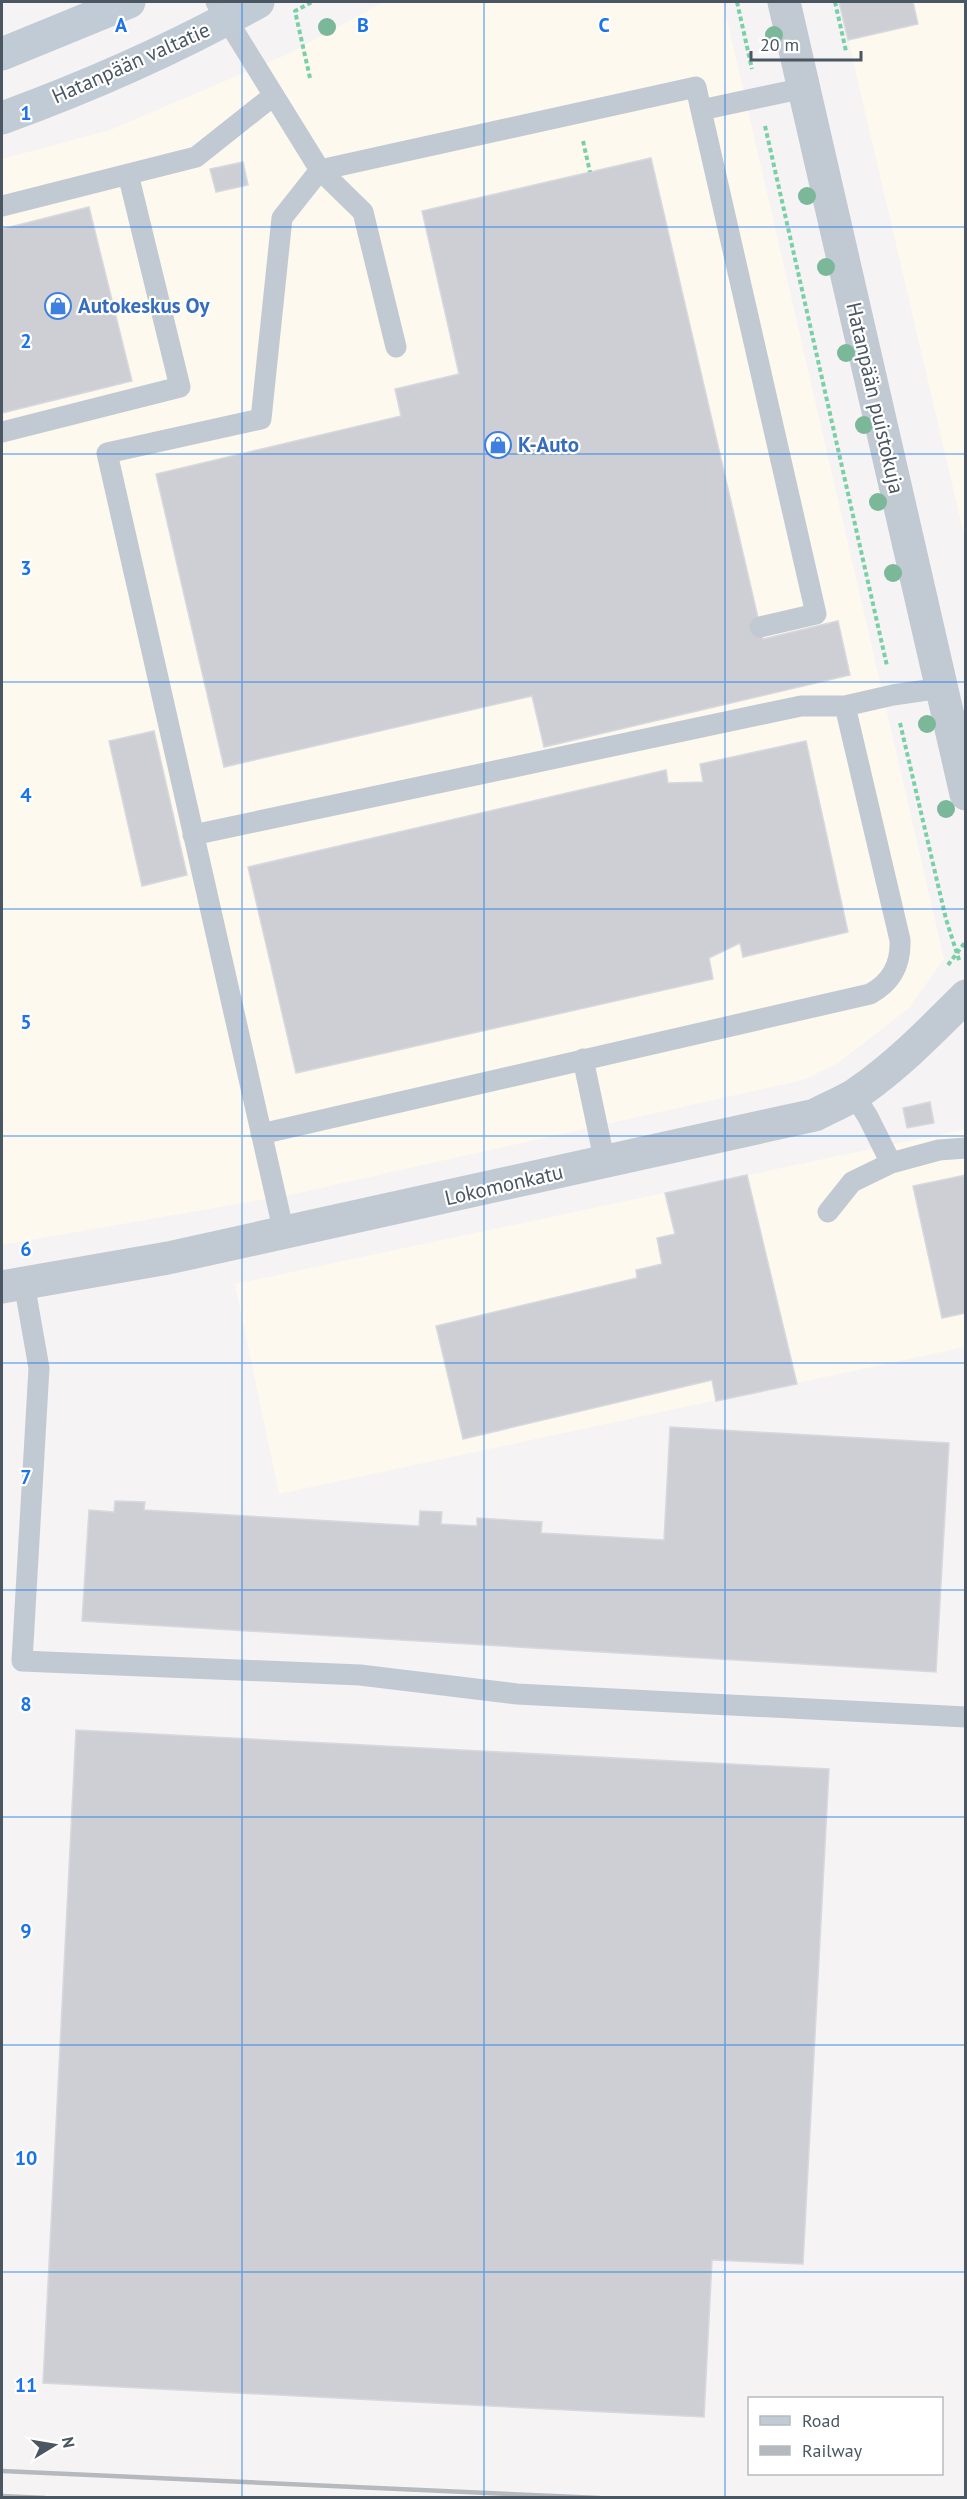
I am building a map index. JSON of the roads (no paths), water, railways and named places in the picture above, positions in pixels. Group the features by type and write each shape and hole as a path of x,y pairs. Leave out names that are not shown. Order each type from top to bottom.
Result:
{"main road":[{"path":"2,54 129,2"},
{"name":"Hatanpään valtatie","path":"2,118 78,90 220,11 258,2"}],"street":[{"name":"Hatanpään puistokuja","path":"784,2 966,794"},
{"name":"Lokomonkatu","path":"13,1285 168,1258 814,1115 854,1095 924,1039 964,984"}],"lane":[{"path":"220,11 320,170 363,212 396,347"},
{"path":"284,1233 107,453 261,419 282,218 320,170 696,87 816,614 760,627"},
{"path":"700,110 804,88"},
{"path":"2,206 196,157 273,96"},
{"path":"2,432 180,387 128,174"},
{"path":"193,834 801,706 845,706 893,695 941,688"},
{"path":"261,1134 870,994 880,989 897,969 901,955 900,940 845,706"},
{"path":"583,1059 605,1163"},
{"path":"854,1095 891,1163"},
{"path":"828,1212 852,1182 891,1163 939,1150 966,1148"},
{"path":"13,1285 39,1368 22,1661 360,1675 517,1694 966,1717"}],"railway":[{"path":"2,2471 599,2498"},
{"path":"2,2496 45,2498"}],"place":[{"name":"Autokeskus Oy","path":"58,306"},
{"name":"K-Auto","path":"498,445"}]}
